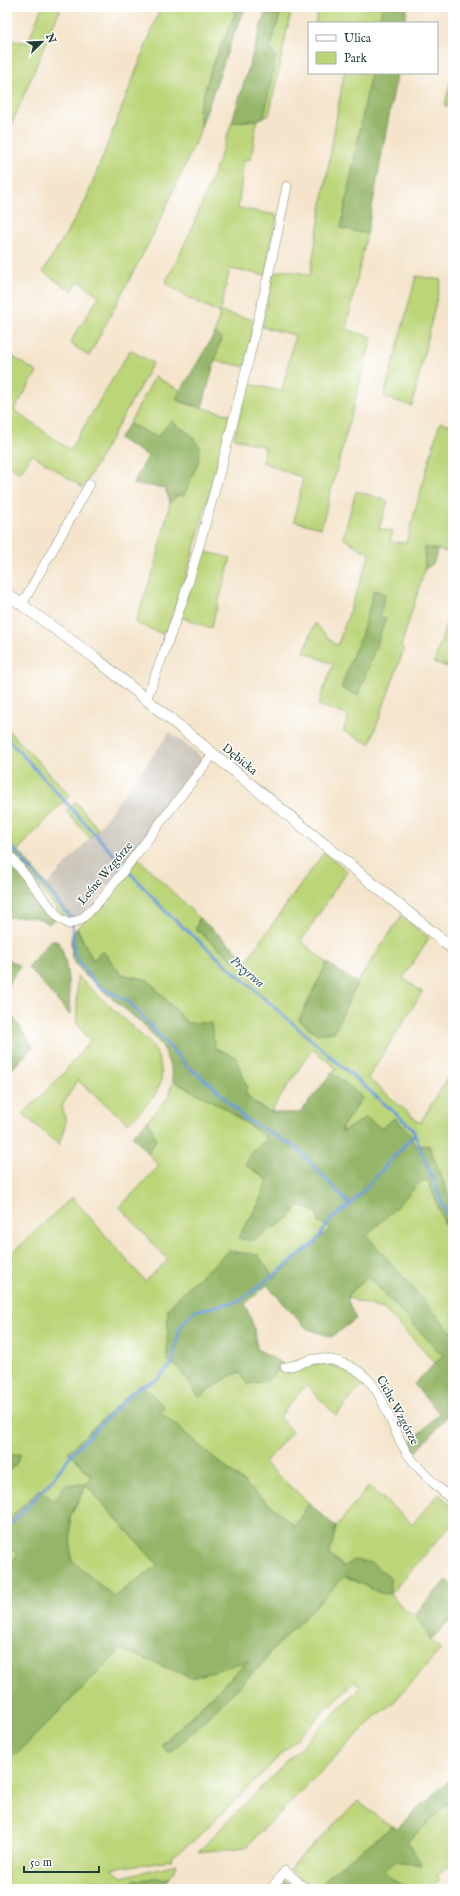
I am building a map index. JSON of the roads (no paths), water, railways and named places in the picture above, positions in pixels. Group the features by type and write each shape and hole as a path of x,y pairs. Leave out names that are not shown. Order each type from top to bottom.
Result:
{"street":[{"path":"146,700 190,578 248,367 268,280 287,186"},
{"path":"22,604 90,484"},
{"name":"Dębicka","path":"7,594 88,652 453,948"},
{"name":"Leśne Wzgórze","path":"7,852 60,918 69,924 79,920 85,916 123,873 213,754"},
{"name":"Ciche Wzgórze","path":"285,1367 311,1360 326,1359 351,1366 361,1372 374,1387 399,1439 412,1461 453,1501"},
{"path":"271,1889 285,1871 306,1889"}],"waterway":[{"name":"Przyrwa","path":"7,738 167,913 412,1128 453,1230"},
{"path":"7,841 72,920 74,953 89,976 102,988 128,1001 187,1066 213,1086 244,1118 297,1148 350,1205 415,1134"},
{"path":"7,1528 53,1479 73,1452 137,1388 157,1380 172,1364 180,1327 194,1311 240,1301 316,1242 330,1220 350,1205"}]}
